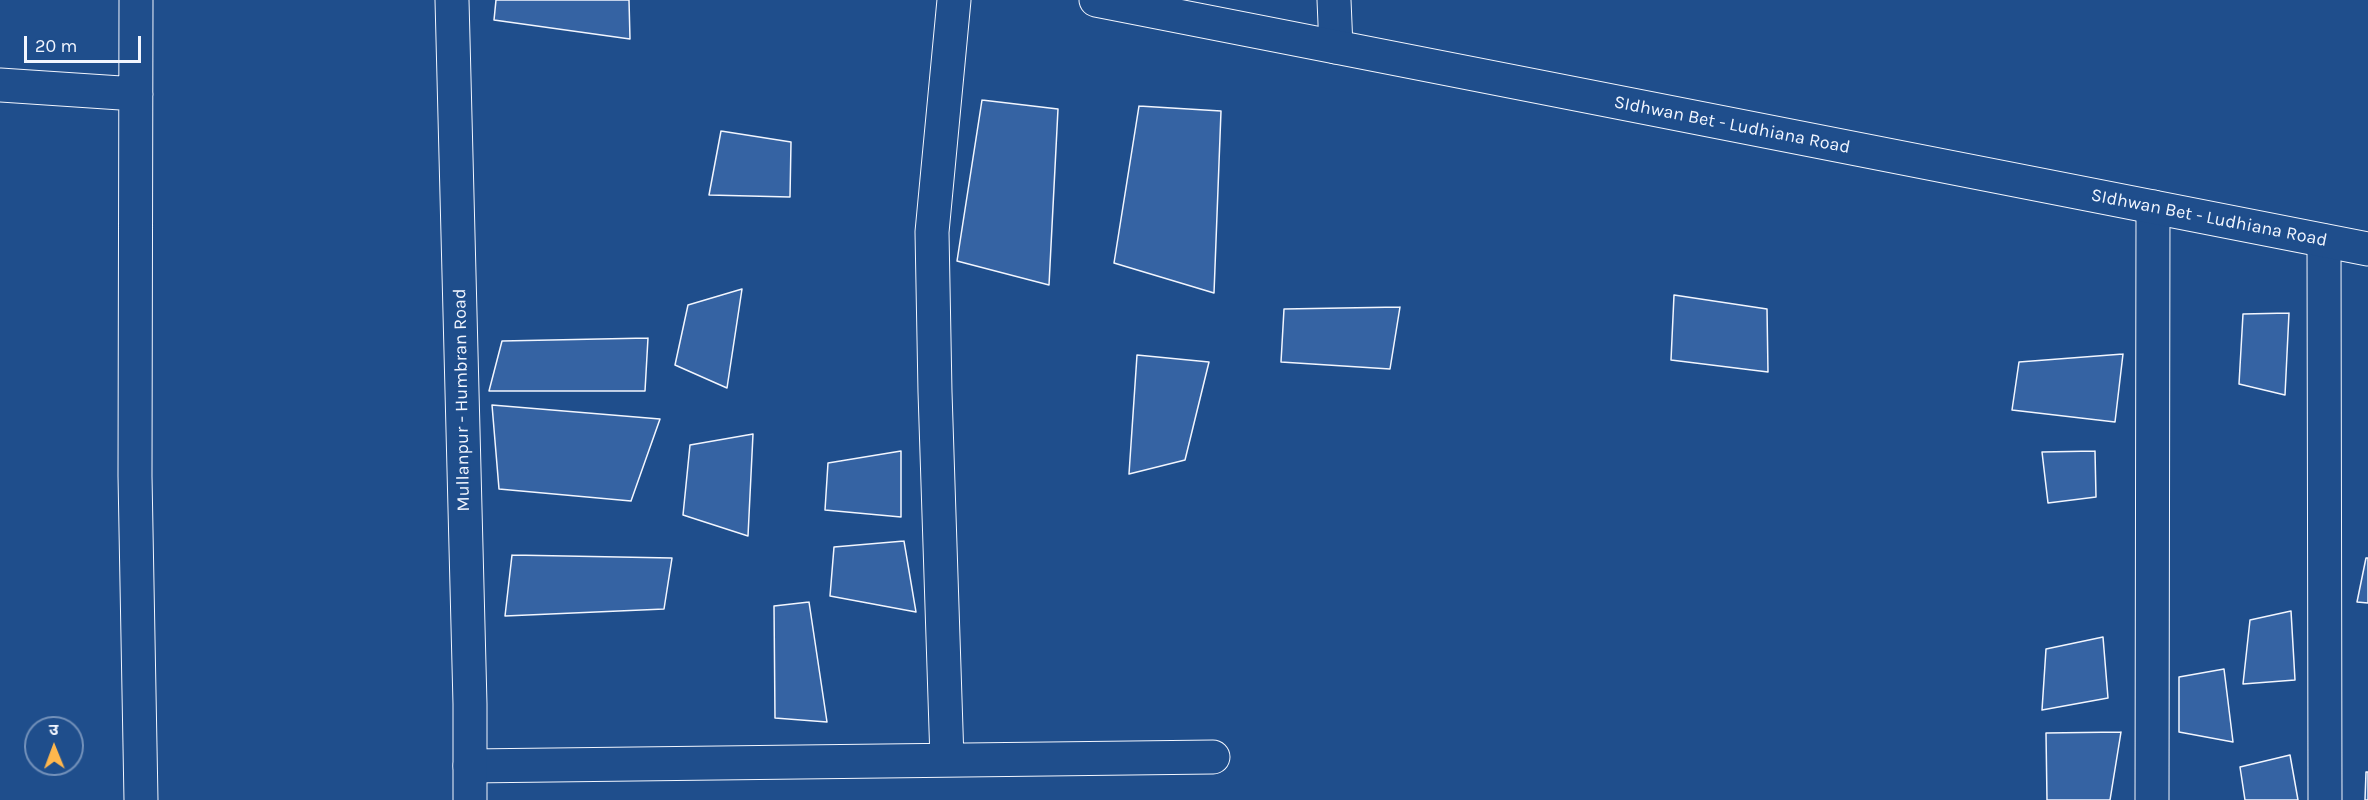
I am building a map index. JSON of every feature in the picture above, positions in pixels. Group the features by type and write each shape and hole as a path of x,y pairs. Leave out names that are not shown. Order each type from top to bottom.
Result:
{"street":[{"path":"136,0 135,476 141,800"},
{"name":"Mullanpur - Humbran Road","path":"452,0 470,800"},
{"path":"947,760 932,232 954,0"},
{"name":"SIdhwan Bet - Ludhiana Road","path":"1096,0 2368,249"},
{"path":"1334,0 1336,47"},
{"path":"0,85 136,94"},
{"path":"2152,800 2153,207"},
{"path":"2324,241 2325,800"},
{"path":"470,766 1213,757"}],"building":[{"path":"496,0 629,0 630,39 494,20"},
{"path":"982,100 1058,109 1049,285 957,261"},
{"path":"1139,106 1221,111 1214,293 1114,263"},
{"path":"721,131 791,142 790,197 709,195"},
{"path":"742,289 727,388 675,365 688,305"},
{"path":"1674,295 1767,309 1768,372 1671,360"},
{"path":"1400,307 1390,369 1281,362 1284,309"},
{"path":"2289,313 2285,395 2239,384 2243,314"},
{"path":"648,338 645,391 489,391 502,341"},
{"path":"2123,354 2115,422 2012,410 2019,362"},
{"path":"1137,355 1209,362 1185,460 1129,474"},
{"path":"492,405 660,419 631,501 499,489"},
{"path":"753,434 748,536 683,515 690,445"},
{"path":"901,451 901,517 825,510 828,463"},
{"path":"2095,451 2096,497 2048,503 2042,452"},
{"path":"904,541 916,612 830,596 834,547"},
{"path":"512,555 672,558 664,609 505,616"},
{"path":"2366,558 2368,558 2368,603 2357,602"},
{"path":"809,602 827,722 775,718 774,606"},
{"path":"2291,611 2295,680 2243,684 2250,620"},
{"path":"2103,637 2108,698 2042,710 2046,649"},
{"path":"2224,669 2233,742 2179,732 2179,677"},
{"path":"2121,732 2110,800 2047,800 2046,733"},
{"path":"2290,755 2298,800 2245,800 2240,767"},
{"path":"2366,772 2368,772 2368,800 2365,800"}]}
